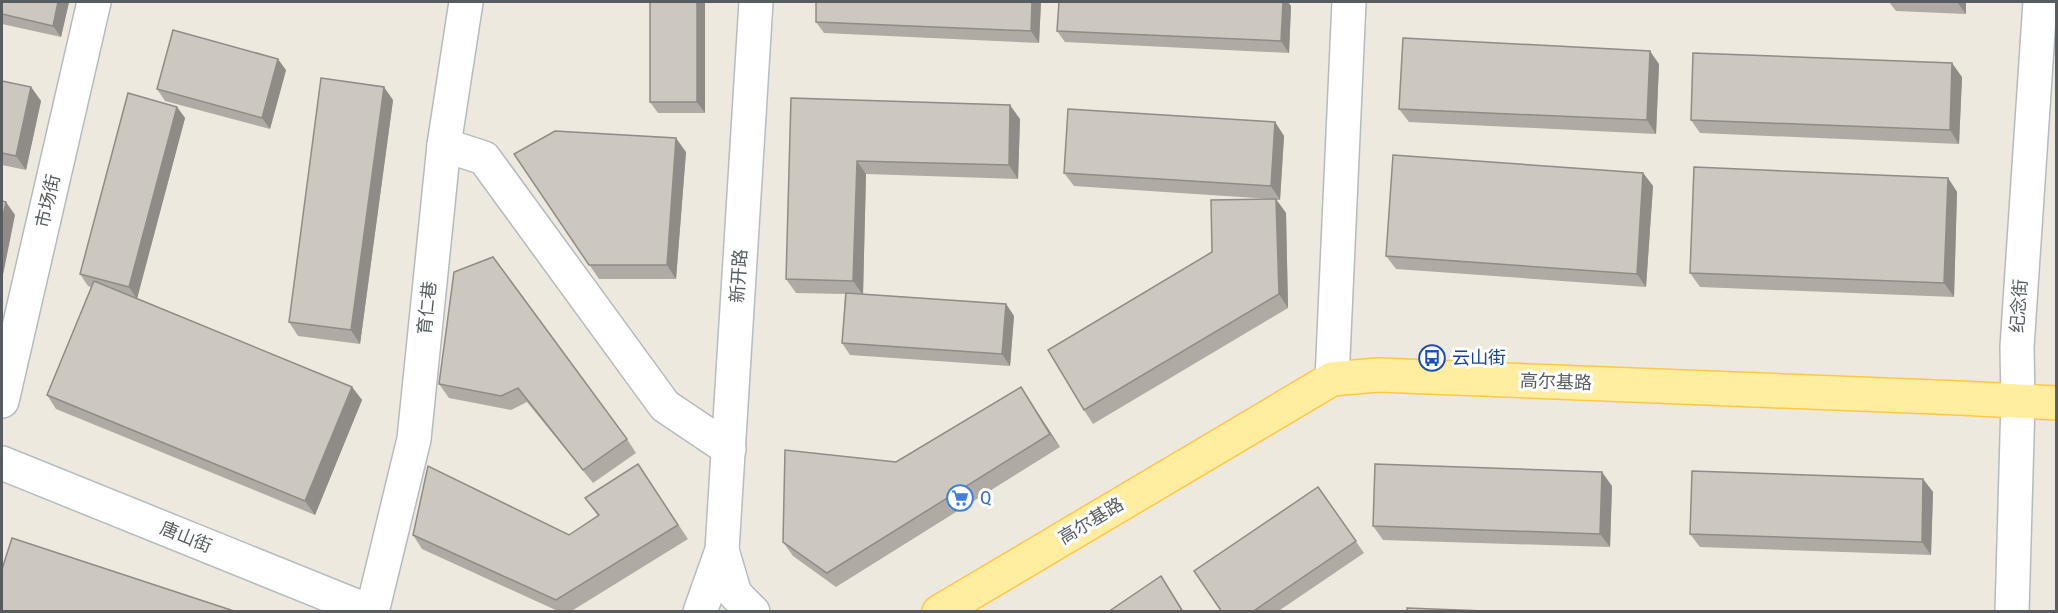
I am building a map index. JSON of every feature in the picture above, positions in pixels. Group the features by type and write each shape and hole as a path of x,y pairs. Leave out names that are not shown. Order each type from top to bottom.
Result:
{"main road":[{"name":"高尔基路","path":"939,612 1332,379 1378,375 1960,398 2056,404"}],"street":[{"name":"市场街","path":"2,401 94,2"},
{"name":"育仁巷","path":"372,612 414,439 444,145 466,2"},
{"name":"新开路","path":"722,550 756,2"},
{"path":"1332,379 1349,2"},
{"name":"纪念街","path":"2012,612 2018,402 2016,347 2040,2"},
{"path":"444,145 484,158 665,406 729,449"},
{"name":"唐山街","path":"2,463 372,612"},
{"path":"700,612 722,550"},
{"path":"722,550 735,594 753,612"}],"building":[{"path":"2,2 58,2 53,26 2,14"},
{"path":"650,2 697,2 697,102 650,102"},
{"path":"816,2 1032,2 1031,31 816,22"},
{"path":"1059,2 1283,2 1281,41 1057,31"},
{"path":"173,30 278,59 262,118 157,89"},
{"path":"1403,38 1650,51 1647,120 1399,109"},
{"path":"1693,53 1952,63 1950,130 1691,120"},
{"path":"321,78 384,87 351,330 289,322"},
{"path":"2,81 31,87 16,156 2,153"},
{"path":"128,93 177,107 129,287 80,274"},
{"path":"791,98 1010,105 1009,165 857,161 853,281 786,279"},
{"path":"1068,109 1275,122 1271,186 1064,173"},
{"path":"555,131 676,138 667,265 589,265 514,154"},
{"path":"1393,155 1643,173 1637,274 1386,256"},
{"path":"1694,167 1948,178 1944,283 1690,273"},
{"path":"1276,199 1279,294 1084,410 1048,350 1212,252 1211,200"},
{"path":"2,201 6,202 2,221"},
{"path":"493,257 627,439 583,470 518,388 501,396 439,384 454,272"},
{"path":"94,281 352,387 305,501 47,395"},
{"path":"846,293 1006,304 1002,354 842,343"},
{"path":"1021,387 1050,434 827,573 783,542 785,450 896,462"},
{"path":"638,464 678,525 556,600 413,535 428,466 569,535 599,515 585,498"},
{"path":"1375,464 1602,472 1600,534 1373,526"},
{"path":"1692,471 1923,479 1922,542 1690,534"},
{"path":"1318,487 1356,541 1252,612 1222,612 1194,571"},
{"path":"12,538 237,612 2,612 2,569"},
{"path":"1161,576 1183,612 1108,612"},
{"path":"1407,608 1512,612 1407,612"}],"place":[{"name":"云山街","path":"1432,358"},
{"name":"Q","path":"960,498"}]}
